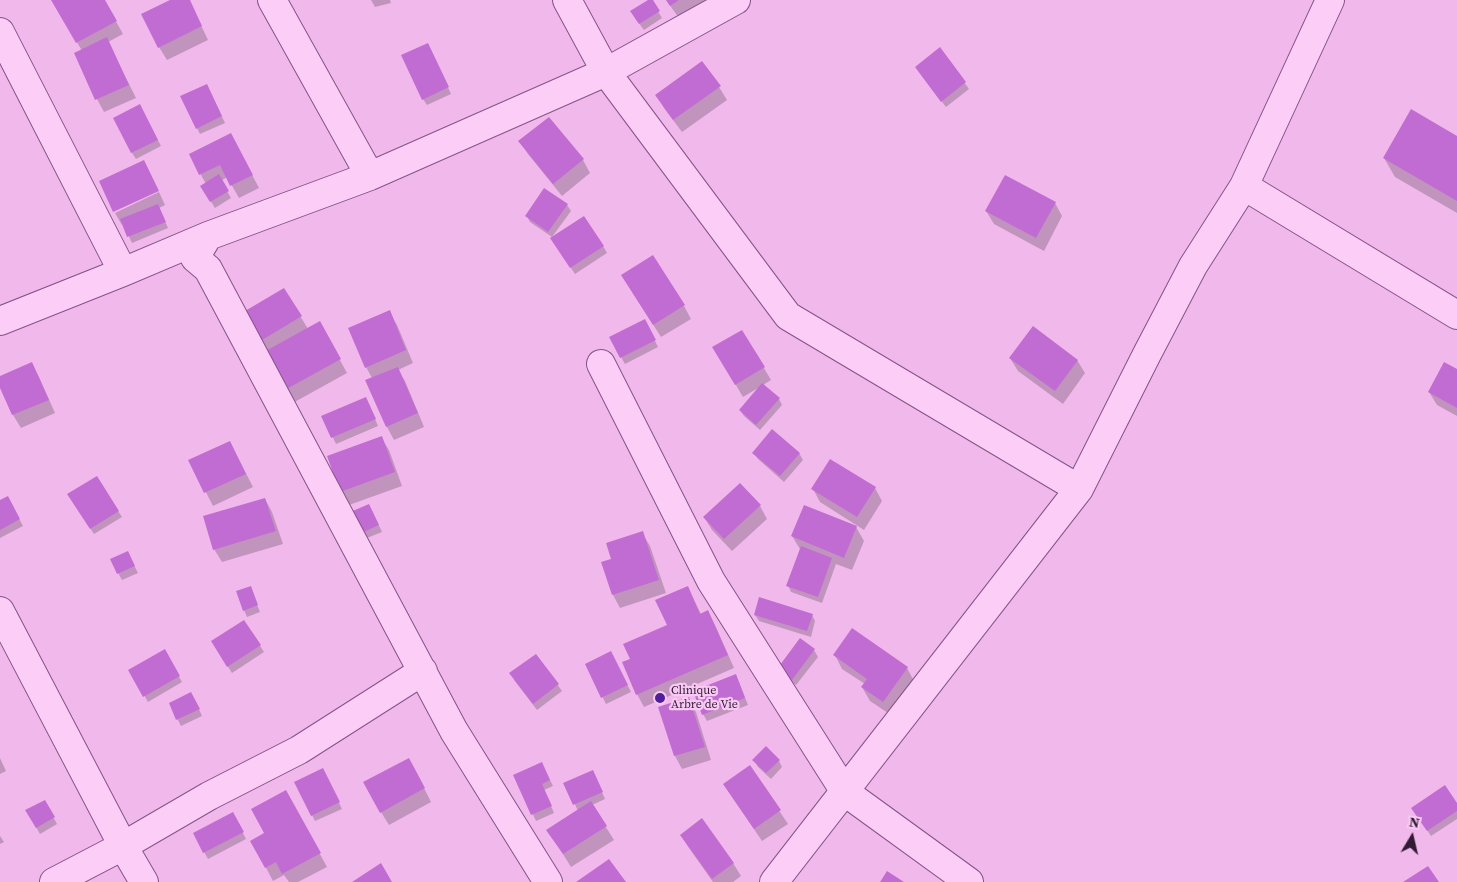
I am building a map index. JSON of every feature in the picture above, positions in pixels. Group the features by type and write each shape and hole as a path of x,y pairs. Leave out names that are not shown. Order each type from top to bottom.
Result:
{"street":[{"path":"272,0 370,176"},
{"path":"567,0 606,72 788,316 1079,489"},
{"path":"0,321 208,236 370,176 606,72 736,0"},
{"path":"774,882 1079,489 1194,266 1244,186 1330,0"},
{"path":"0,32 123,272"},
{"path":"1244,186 1457,315"},
{"path":"208,236 195,258 208,269 454,731 548,882"},
{"path":"601,364 711,581 845,792 970,882"},
{"path":"0,611 123,846 144,882"},
{"path":"54,882 123,846 209,796 299,750 423,671"}],"building":[{"path":"51,0 105,0 117,21 76,43"},
{"path":"170,0 190,0 202,26 158,48 141,14"},
{"path":"648,0 653,0 660,11 639,24 630,11"},
{"path":"666,0 679,0 670,6"},
{"path":"107,37 129,85 95,100 74,53"},
{"path":"428,43 449,87 422,100 401,55"},
{"path":"940,47 966,82 941,102 915,67"},
{"path":"702,61 721,86 673,120 655,95"},
{"path":"207,84 222,116 196,129 180,96"},
{"path":"140,104 158,140 131,153 113,118"},
{"path":"1411,109 1457,136 1457,201 1383,158"},
{"path":"549,117 584,159 553,184 518,141"},
{"path":"231,133 253,175 230,186 220,165 199,175 189,154"},
{"path":"144,160 159,191 113,212 99,181"},
{"path":"219,174 229,191 210,202 200,186"},
{"path":"1005,175 1056,202 1036,238 985,211"},
{"path":"544,188 568,204 548,232 525,216"},
{"path":"158,204 166,222 127,237 120,219"},
{"path":"584,216 604,246 570,268 550,238"},
{"path":"653,255 685,305 653,325 621,275"},
{"path":"284,288 302,316 257,343 240,314"},
{"path":"390,310 406,350 365,368 348,328"},
{"path":"645,319 656,340 620,358 609,337"},
{"path":"320,321 341,359 283,391 262,353"},
{"path":"1033,326 1078,360 1055,391 1009,358"},
{"path":"742,330 765,367 735,385 712,347"},
{"path":"32,362 49,400 12,415 0,388 0,376"},
{"path":"1444,362 1457,369 1457,408 1428,392"},
{"path":"398,367 418,413 386,427 365,380"},
{"path":"762,383 780,398 756,425 739,410"},
{"path":"366,397 376,419 331,438 321,416"},
{"path":"772,429 800,453 780,476 752,453"},
{"path":"382,436 395,472 340,492 327,456"},
{"path":"230,441 246,474 204,493 188,460"},
{"path":"830,459 876,487 857,517 811,489"},
{"path":"97,476 119,511 90,529 67,494"},
{"path":"740,483 761,505 724,539 703,517"},
{"path":"8,496 20,519 0,530 0,500"},
{"path":"265,498 276,531 213,550 203,516"},
{"path":"369,504 379,525 357,535 348,513"},
{"path":"804,505 857,526 844,558 791,536"},
{"path":"643,531 659,580 612,595 601,562 611,559 606,543"},
{"path":"801,546 832,558 818,597 786,586"},
{"path":"128,551 135,566 117,574 110,559"},
{"path":"251,586 258,605 243,611 236,591"},
{"path":"688,586 700,614 708,610 728,655 636,695 622,662 630,659 623,644 667,625 655,600"},
{"path":"759,597 813,614 807,631 754,615"},
{"path":"244,620 261,645 227,667 211,641"},
{"path":"852,628 908,667 883,702 861,687 867,679 833,655"},
{"path":"800,638 815,649 792,680 777,669"},
{"path":"165,649 180,676 143,697 128,670"},
{"path":"611,651 628,685 601,698 585,664"},
{"path":"536,654 559,684 533,704 509,673"},
{"path":"736,674 745,698 702,715 693,691"},
{"path":"191,692 200,709 176,720 169,703"},
{"path":"689,697 705,747 674,756 658,707"},
{"path":"766,746 780,760 766,773 752,760"},
{"path":"409,758 425,788 380,813 363,782"},
{"path":"542,762 550,780 542,784 552,806 531,815 513,775"},
{"path":"750,765 781,810 754,829 723,784"},
{"path":"323,768 340,802 311,816 294,782"},
{"path":"593,770 603,792 573,805 563,783"},
{"path":"1445,785 1457,803 1457,811 1427,831 1411,808"},
{"path":"286,790 321,853 282,874 276,862 265,868 250,841 264,833 251,809"},
{"path":"45,800 55,817 36,828 25,810"},
{"path":"591,801 607,826 563,854 546,830"},
{"path":"233,812 244,832 203,853 193,833"},
{"path":"702,818 734,863 712,879 680,835"},
{"path":"609,859 626,882 576,882"},
{"path":"381,863 392,882 352,882"},
{"path":"1428,866 1439,882 1403,882"},
{"path":"887,871 904,882 880,882"}],"place":[{"name":"Clinique Arbre de Vie","path":"660,698"}]}
